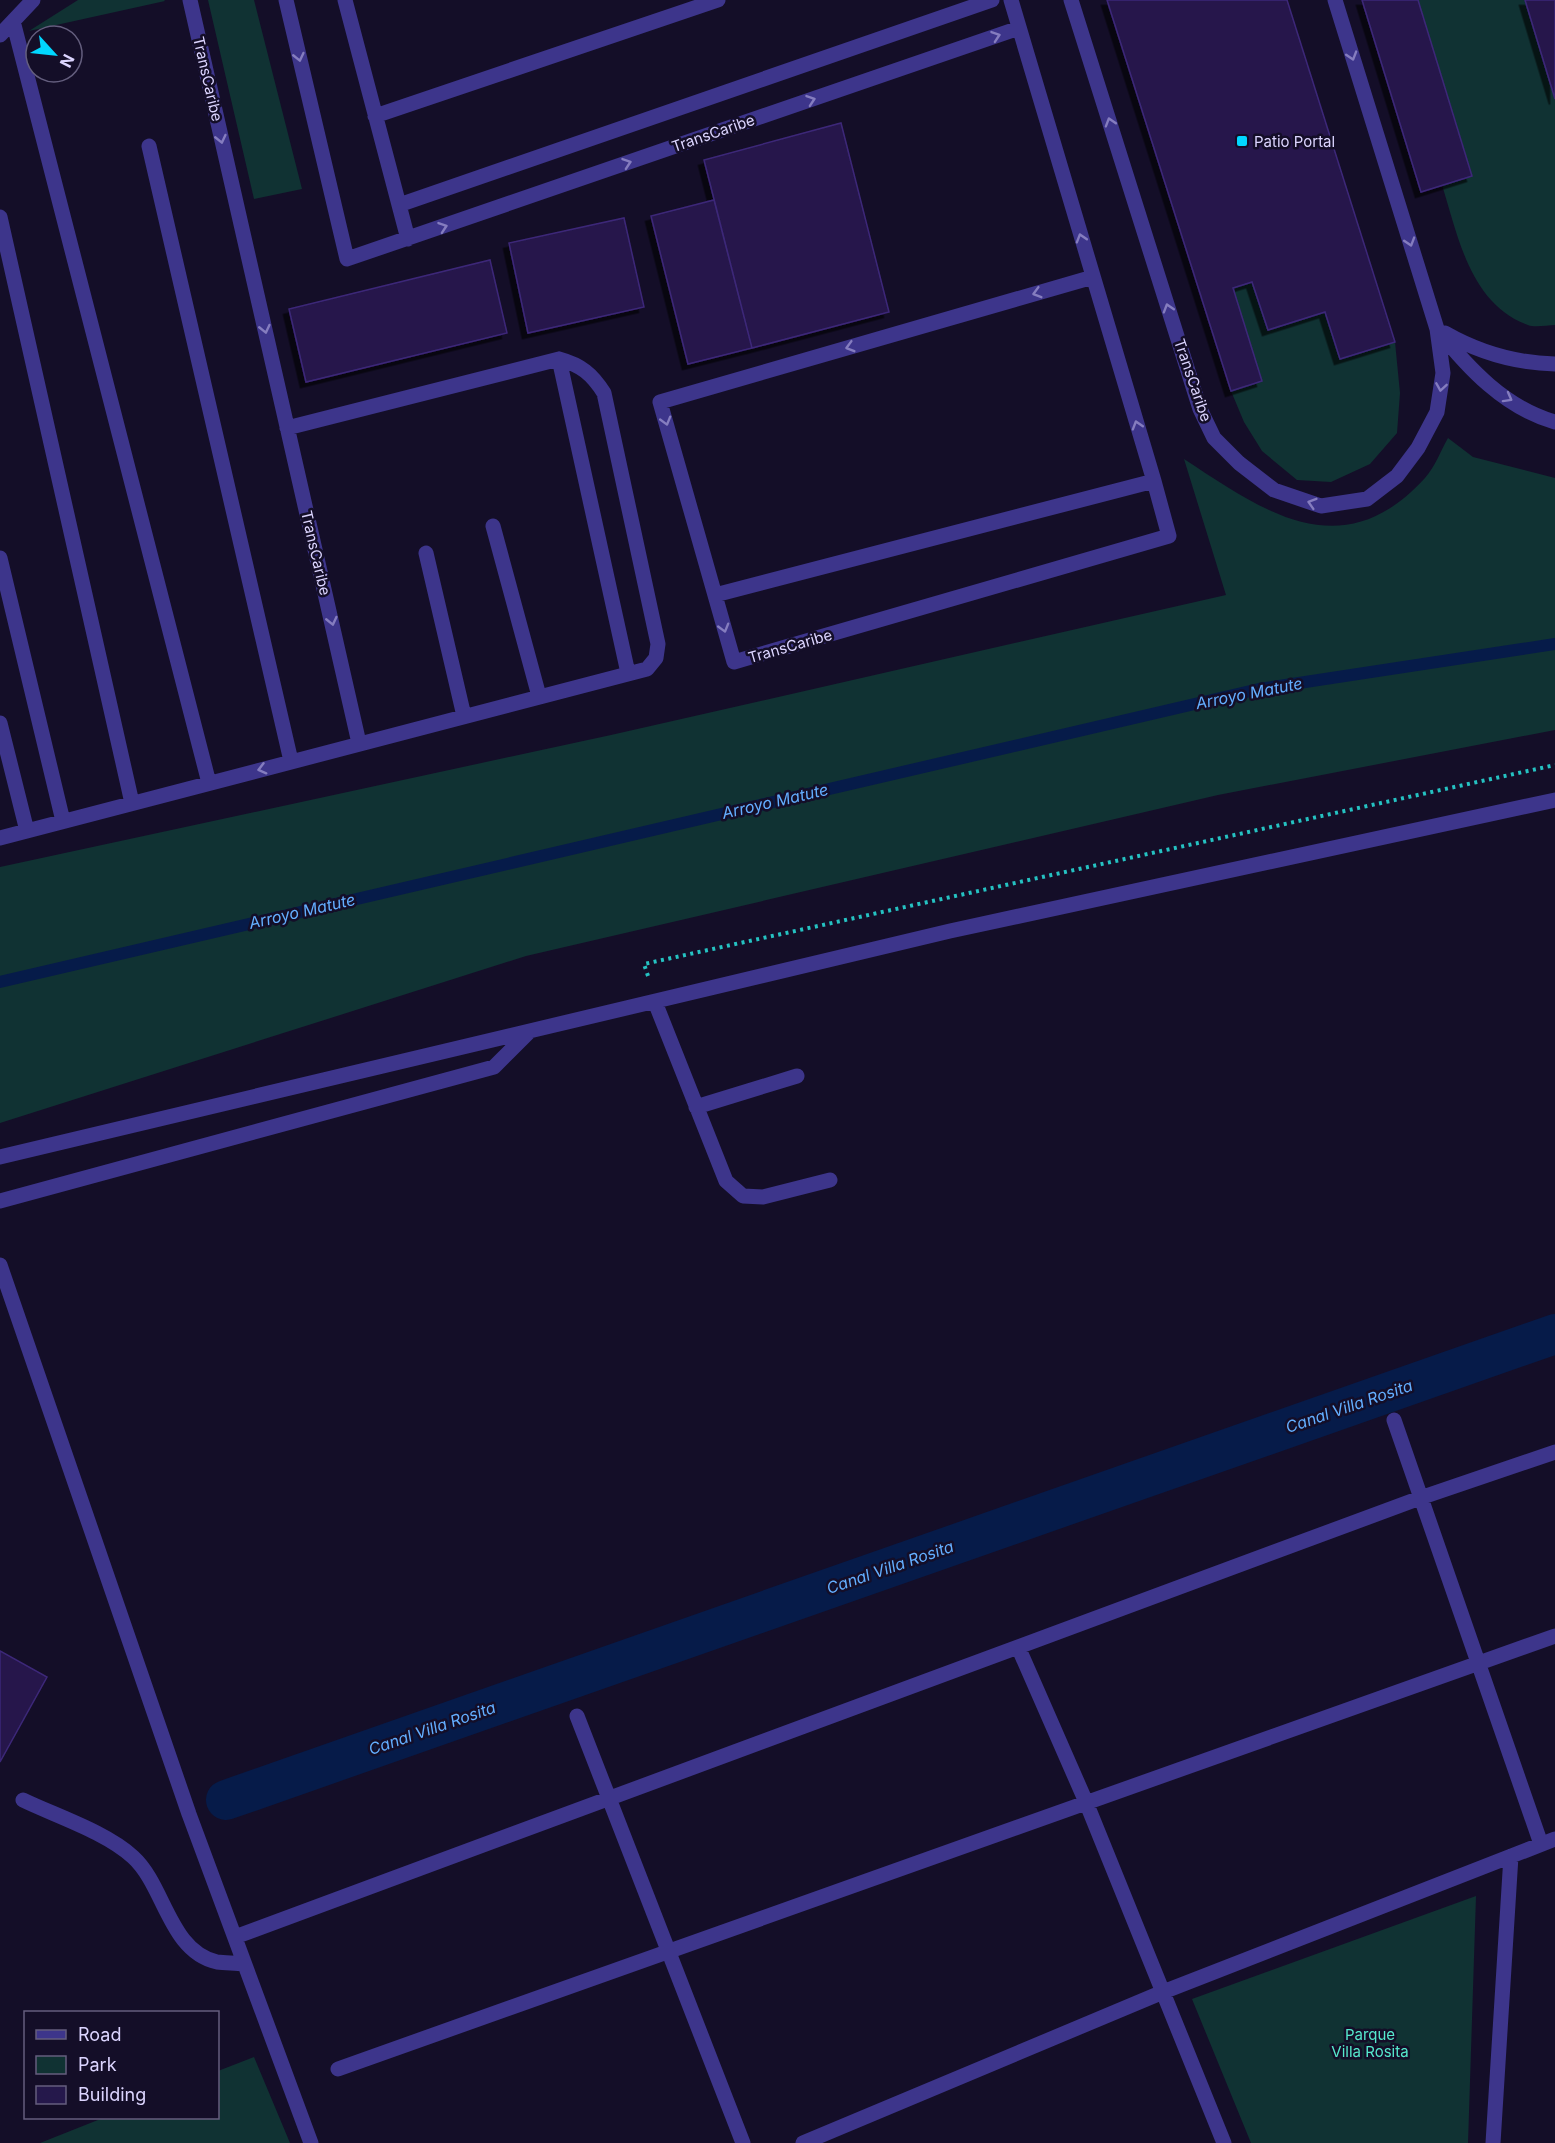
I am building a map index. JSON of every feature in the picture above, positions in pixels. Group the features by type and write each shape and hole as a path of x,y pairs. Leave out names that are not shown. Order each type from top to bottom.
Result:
{"street":[{"path":"0,35 33,0"},
{"name":"TransCaribe","path":"189,0 359,744"},
{"name":"TransCaribe","path":"286,0 348,259 1019,28"},
{"path":"375,116 718,0"},
{"path":"399,205 992,0"},
{"name":"TransCaribe","path":"1011,0 1154,481 1169,536 734,662 660,402 1093,277"},
{"name":"TransCaribe","path":"1071,0 1200,409 1214,438 1239,463 1275,490 1321,506 1367,499 1397,476 1418,448 1437,412 1443,373 1437,329 1335,0"},
{"path":"349,1 375,116 408,239"},
{"path":"13,21 208,783"},
{"path":"149,146 291,761"},
{"path":"0,217 132,803"},
{"path":"1437,329 1467,345 1495,356 1530,363 1555,364"},
{"name":"TransCaribe","path":"1437,329 1468,367 1500,394 1555,422"},
{"path":"559,359 628,673"},
{"path":"0,838 647,669 656,658 658,644 603,393 592,375 576,363 559,359 287,428"},
{"path":"715,595 1154,481"},
{"path":"493,526 539,696"},
{"path":"426,553 464,716"},
{"path":"0,558 63,821"},
{"path":"0,723 27,831"},
{"path":"0,1157 951,931 1555,800"},
{"path":"655,1002 726,1181 743,1196 763,1197 830,1180"},
{"path":"0,1201 494,1067 530,1032"},
{"path":"696,1107 797,1076"},
{"path":"0,1265 189,1814 311,2143"},
{"path":"803,2143 1162,1992 1548,1842 1480,1664 1394,1420"},
{"path":"235,1937 608,1798 1019,1649 1420,1498 1555,1452"},
{"path":"338,2069 1555,1636"},
{"path":"1019,1649 1086,1802 1224,2143"},
{"path":"577,1716 743,2143"},
{"path":"23,1800 114,1843 134,1857 148,1876 186,1944 201,1956 217,1962 244,1964"},
{"path":"1493,2143 1511,1856"}],"path":[{"path":"655,1002 645,964 1555,765"}],"green space":[{"path":"78,0 165,1 61,24 40,24"},
{"path":"208,0 254,0 302,189 254,199"},
{"path":"1418,0 1525,0 1555,99 1555,325 1531,326 1508,315 1492,301 1469,266 1442,185 1472,175"},
{"path":"1252,282 1268,330 1325,312 1340,359 1395,342 1400,393 1397,433 1370,464 1331,482 1297,480 1262,451 1244,422 1231,391 1233,288"},
{"path":"1448,438 1473,457 1555,478 1555,730 1218,795 526,956 0,1123 0,867 611,735 1226,595 1184,459 1245,497 1275,512 1304,522 1334,526 1364,521 1394,505 1429,474"},
{"name":"Parque Villa Rosita","path":"1476,1896 1468,2143 1251,2143 1192,1999"},
{"path":"254,2057 290,2143 40,2143 100,2119 219,2119 219,2071"}],"building":[{"name":"Patio Portal","path":"1107,0 1287,0 1395,342 1340,359 1325,312 1268,330 1252,282 1233,288 1262,381 1231,391"},
{"path":"1362,0 1418,0 1472,176 1421,192"},
{"path":"1525,0 1555,0 1555,99"},
{"path":"841,123 889,312 752,348 704,160"},
{"path":"714,200 752,348 688,364 651,216"},
{"path":"624,218 644,307 528,333 509,243"},
{"path":"490,260 507,333 306,382 289,309"},
{"path":"0,1651 47,1677 0,1762"}],"waterway":[{"name":"Arroyo Matute","path":"0,982 1259,689 1555,644"},
{"name":"Canal Villa Rosita","path":"226,1800 1555,1334"}],"place":[{"name":"Patio Portal","path":"1242,141"}]}
